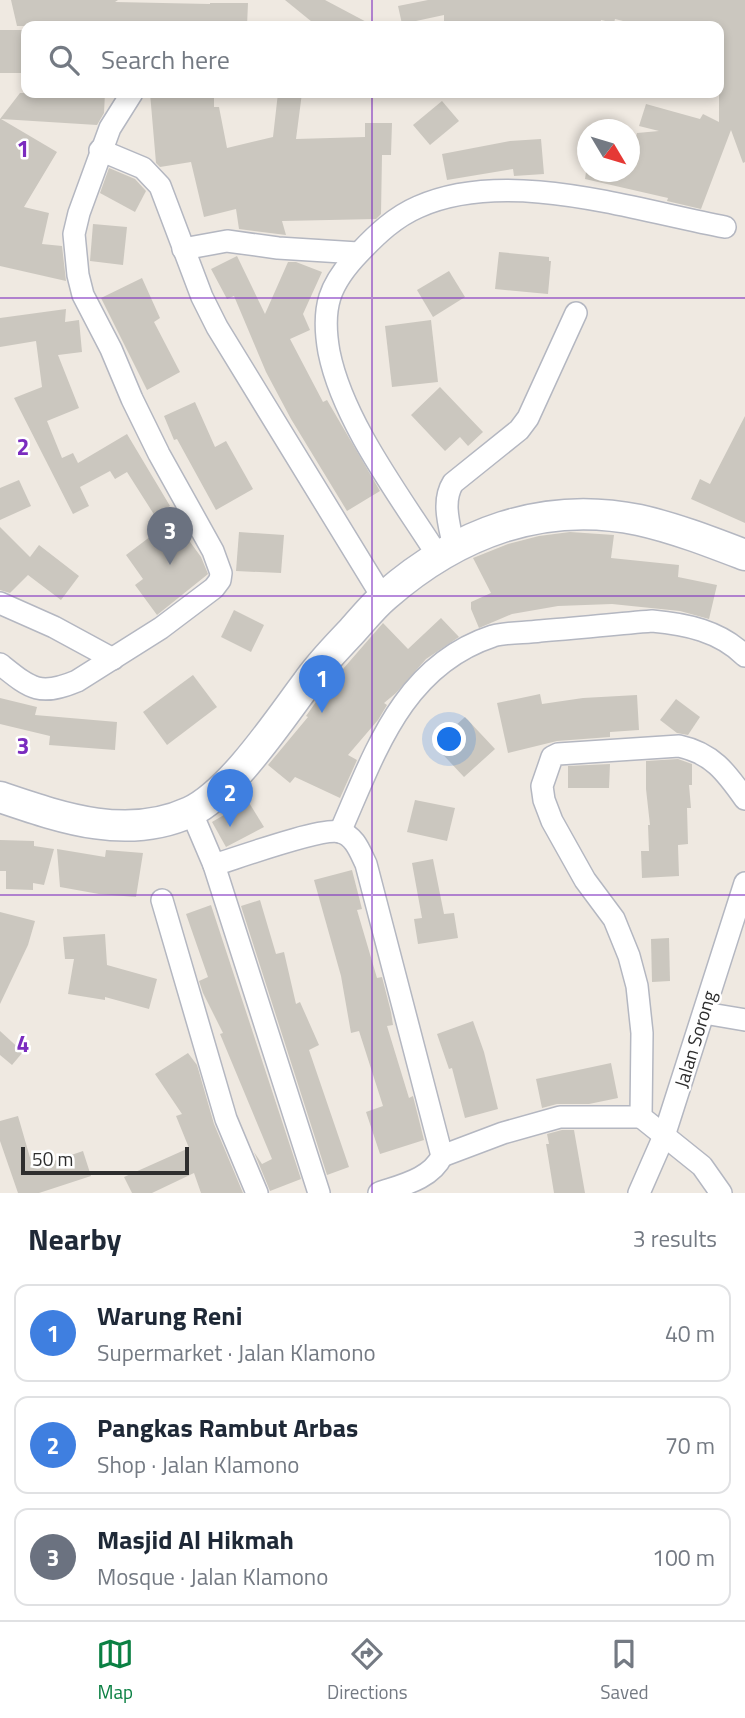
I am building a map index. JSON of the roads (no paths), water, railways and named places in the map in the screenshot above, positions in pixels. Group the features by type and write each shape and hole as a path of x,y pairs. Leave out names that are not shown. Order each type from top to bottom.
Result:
{"main road":[{"path":"0,797 83,823 129,827 191,811 223,787 257,749 309,680 383,598 446,552 512,522 570,514 638,520 745,555"}],"street":[{"path":"0,664 25,683 48,691 77,681 161,628 214,588 220,580 221,573 214,551 159,454 83,295 78,275 74,234 79,213 100,150 115,116 128,98"},
{"path":"100,150 137,165 156,179 166,196 183,249 217,327 383,598"},
{"path":"446,552 352,418 337,381 329,352 326,321 327,302 342,272 377,234 397,218 439,200 474,193 519,191 559,194 725,227"},
{"path":"183,249 227,241 359,254"},
{"path":"446,552 447,510 453,483 519,430 576,313"},
{"path":"0,603 54,627 113,659"},
{"path":"340,832 388,726 407,698 429,674 453,654 494,636 652,621 677,623 711,633 737,648 745,656"},
{"path":"641,1117 642,1033 637,986 629,956 614,919 585,880 552,821 543,793 546,769 552,757 558,754 678,746 696,749 707,756 726,773 745,799"},
{"path":"191,811 214,865 319,1193"},
{"path":"214,865 318,833 340,832 352,838 366,864 442,1156 439,1164 425,1175 379,1193"},
{"name":"Jalan Sorong","path":"639,1193 664,1136 745,883"},
{"path":"162,900 226,1119 257,1193"},
{"path":"704,1013 745,1020"},
{"path":"442,1156 503,1133 560,1117 641,1117 702,1166 721,1193"}],"place":[{"name":"Masjid Al Hikmah","path":"170,565"},
{"name":"Warung Reni","path":"322,713"},
{"name":"Pangkas Rambut Arbas","path":"230,827"}]}
